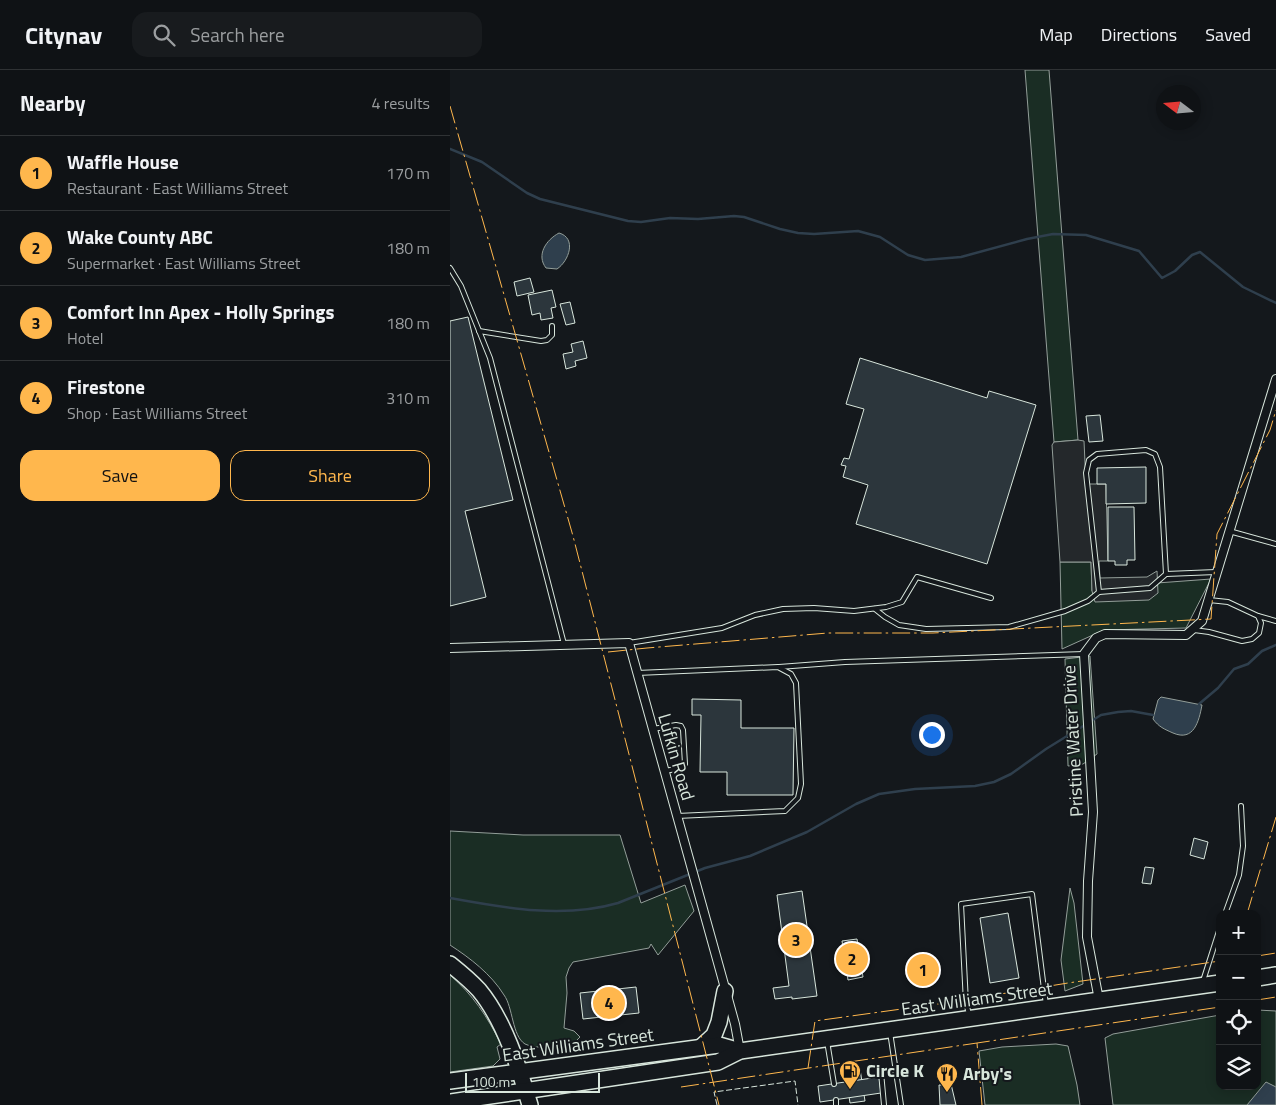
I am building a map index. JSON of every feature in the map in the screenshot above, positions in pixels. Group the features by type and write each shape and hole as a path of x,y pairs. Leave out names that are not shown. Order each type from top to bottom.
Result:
{"highway":[{"path":"450,964 467,978 489,1004 520,1071 528,1098"},
{"path":"1261,977 1276,975"},
{"name":"East Williams Street","path":"450,1102 528,1098 718,1062 740,1051 1216,984"},
{"path":"701,1047 714,1035 719,1022 725,991"},
{"name":"East Williams Street","path":"450,1081 719,1045 740,1051"}],"street":[{"path":"1192,630 1202,621 1276,379"},
{"name":"Pristine Water Drive","path":"1099,1000 1087,937 1088,880 1094,812 1084,654 1096,638 1104,634 1186,635 1192,630"},
{"path":"450,648 629,643"},
{"name":"Lufkin Road","path":"629,643 735,1024 740,1051"}],"lane":[{"path":"450,268 461,286 490,358 564,644"},
{"path":"479,332 541,341 547,340 552,335 552,326"},
{"path":"1099,592 1086,473 1089,460 1097,454 1146,450 1154,454 1160,467 1166,574"},
{"path":"1229,531 1276,544"},
{"path":"874,609 885,618 899,625 926,629 990,629 1009,627 1029,623 1065,611 1088,601 1099,592 1150,588 1166,574 1216,572"},
{"path":"629,643 722,628 755,615 782,609 814,608 854,612 874,609 902,602 917,577 991,598"},
{"path":"1208,600 1228,602 1258,616 1276,621"},
{"path":"1192,630 1209,632 1242,641 1252,639 1259,633 1261,623 1258,616"},
{"path":"637,673 845,662 1084,654"},
{"path":"677,816 785,812 798,798 801,784 796,683 790,674 778,667"},
{"path":"653,729 676,725 681,726 683,730 685,764 681,768 665,771"},
{"path":"1226,910 1239,875 1243,846 1241,806"},
{"path":"970,1019 966,1004 961,904 1032,894 1046,1008"},
{"path":"1201,986 1216,938"},
{"path":"889,1030 900,1105"},
{"path":"826,1039 834,1084"},
{"path":"884,1105 881,1072 896,1070"}],"green space":[{"path":"1025,70 1049,70 1078,440 1054,442"},
{"path":"1060,562 1091,562 1092,591 1211,579 1186,628 1104,630 1062,649"},
{"path":"1090,656 1097,754 1083,764 1068,766 1065,659"},
{"path":"450,831 523,835 620,835 641,903 685,885 694,911 658,955 651,944 649,948 573,962 566,977 567,993 564,1028 574,1031 580,1037 574,1043 543,1047 530,1046 525,1044 517,1035 507,1000 499,987 480,967 450,945"},
{"path":"1070,888 1074,903 1083,984 1065,991 1061,960"},
{"path":"450,975 479,1006 501,1044 497,1047 500,1059 493,1066 450,1072"},
{"path":"1261,1010 1276,1011 1276,1105 1113,1105 1105,1038 1113,1034 1216,1016 1216,1090 1261,1090"},
{"path":"1056,1044 1068,1046 1080,1105 985,1105 979,1051 1002,1047"}],"shaded area":[{"path":"1084,441 1086,484 1106,484 1108,561 1099,561 1100,578 1147,577 1157,571 1158,593 1149,600 1095,602 1092,591 1091,562 1060,562 1052,445 1054,442"}],"water":[{"path":"559,233 568,240 568,255 557,269 546,268 543,263 542,253 550,240"},
{"path":"1161,697 1202,705 1197,723 1191,732 1186,735 1180,735 1162,728 1155,722 1153,719 1158,700"},
{"path":"1266,1082 1276,1087 1276,1105 1247,1105"}],"building":[{"path":"530,278 534,292 517,296 514,282"},
{"path":"552,290 556,307 551,308 553,318 541,320 540,313 532,315 528,295"},
{"path":"570,302 575,323 566,325 560,304"},
{"path":"468,317 513,500 465,511 486,597 450,606 450,321"},
{"path":"583,341 587,358 575,361 576,366 566,369 563,354 573,352 571,344"},
{"path":"860,358 987,398 989,391 1036,405 987,564 856,524 868,485 843,477 846,466 841,465 844,458 849,459 864,409 846,404"},
{"path":"1100,415 1103,441 1089,442 1086,416"},
{"path":"1146,467 1146,503 1106,504 1106,484 1097,484 1097,468"},
{"path":"1108,507 1134,507 1135,560 1127,560 1127,565 1115,565 1115,561 1108,561"},
{"path":"692,699 741,700 741,728 794,728 793,795 727,795 727,772 700,772 701,715 692,715"},
{"path":"1194,838 1208,842 1204,859 1190,855"},
{"path":"1145,867 1154,868 1151,884 1142,883"},
{"path":"802,891 817,996 775,999 773,988 789,986 777,895"},
{"path":"1008,913 1019,978 990,983 980,918"},
{"path":"857,939 863,977 848,980 842,941"},
{"path":"926,954 930,985 920,986 916,955"},
{"path":"636,987 639,1013 583,1019 580,993"},
{"path":"860,1069 865,1101 850,1103 845,1071"},
{"name":"Circle K","path":"879,1077 881,1093 820,1102 818,1086"},
{"name":"Arby's","path":"947,1081 947,1084 951,1084 956,1105 940,1105 939,1085 943,1085 942,1082"}],"waterway":[{"path":"450,149 482,162 527,193 540,199 628,221 641,222 670,218 698,219 734,216 744,217 798,233 814,234 858,231 880,237 908,255 925,260 961,257 1053,234 1086,235 1139,251 1162,278 1175,271 1192,255 1200,252 1243,287 1276,303"},
{"path":"1199,704 1218,688 1234,669 1248,664 1262,651 1276,645"},
{"path":"450,898 513,908 555,911 597,908 618,903 705,868 750,856 807,832 856,804 879,794 915,789 975,786 994,782 1011,774 1046,749 1101,715 1131,711 1153,715"}],"fence":[{"path":"717,1105 714,1092 795,1081 798,1105"}],"power":[{"path":"450,106 573,536 719,1105"},
{"path":"608,652 828,633 933,633 1211,619 1217,534 1270,430 1276,410"},
{"path":"1248,910 1276,817"},
{"path":"1261,955 1276,953"},
{"path":"808,1068 815,1021 1216,962"},
{"path":"1261,999 1276,997"},
{"path":"982,1105 977,1043 1216,1008"},
{"path":"681,1087 977,1043"}],"place":[{"name":"Comfort Inn Apex - Holly Springs","path":"796,940"},
{"name":"Wake County ABC","path":"852,959"},
{"name":"Waffle House","path":"923,970"},
{"name":"Firestone","path":"609,1003"},
{"name":"Circle K","path":"850,1090"},
{"name":"Arby's","path":"947,1093"}]}
